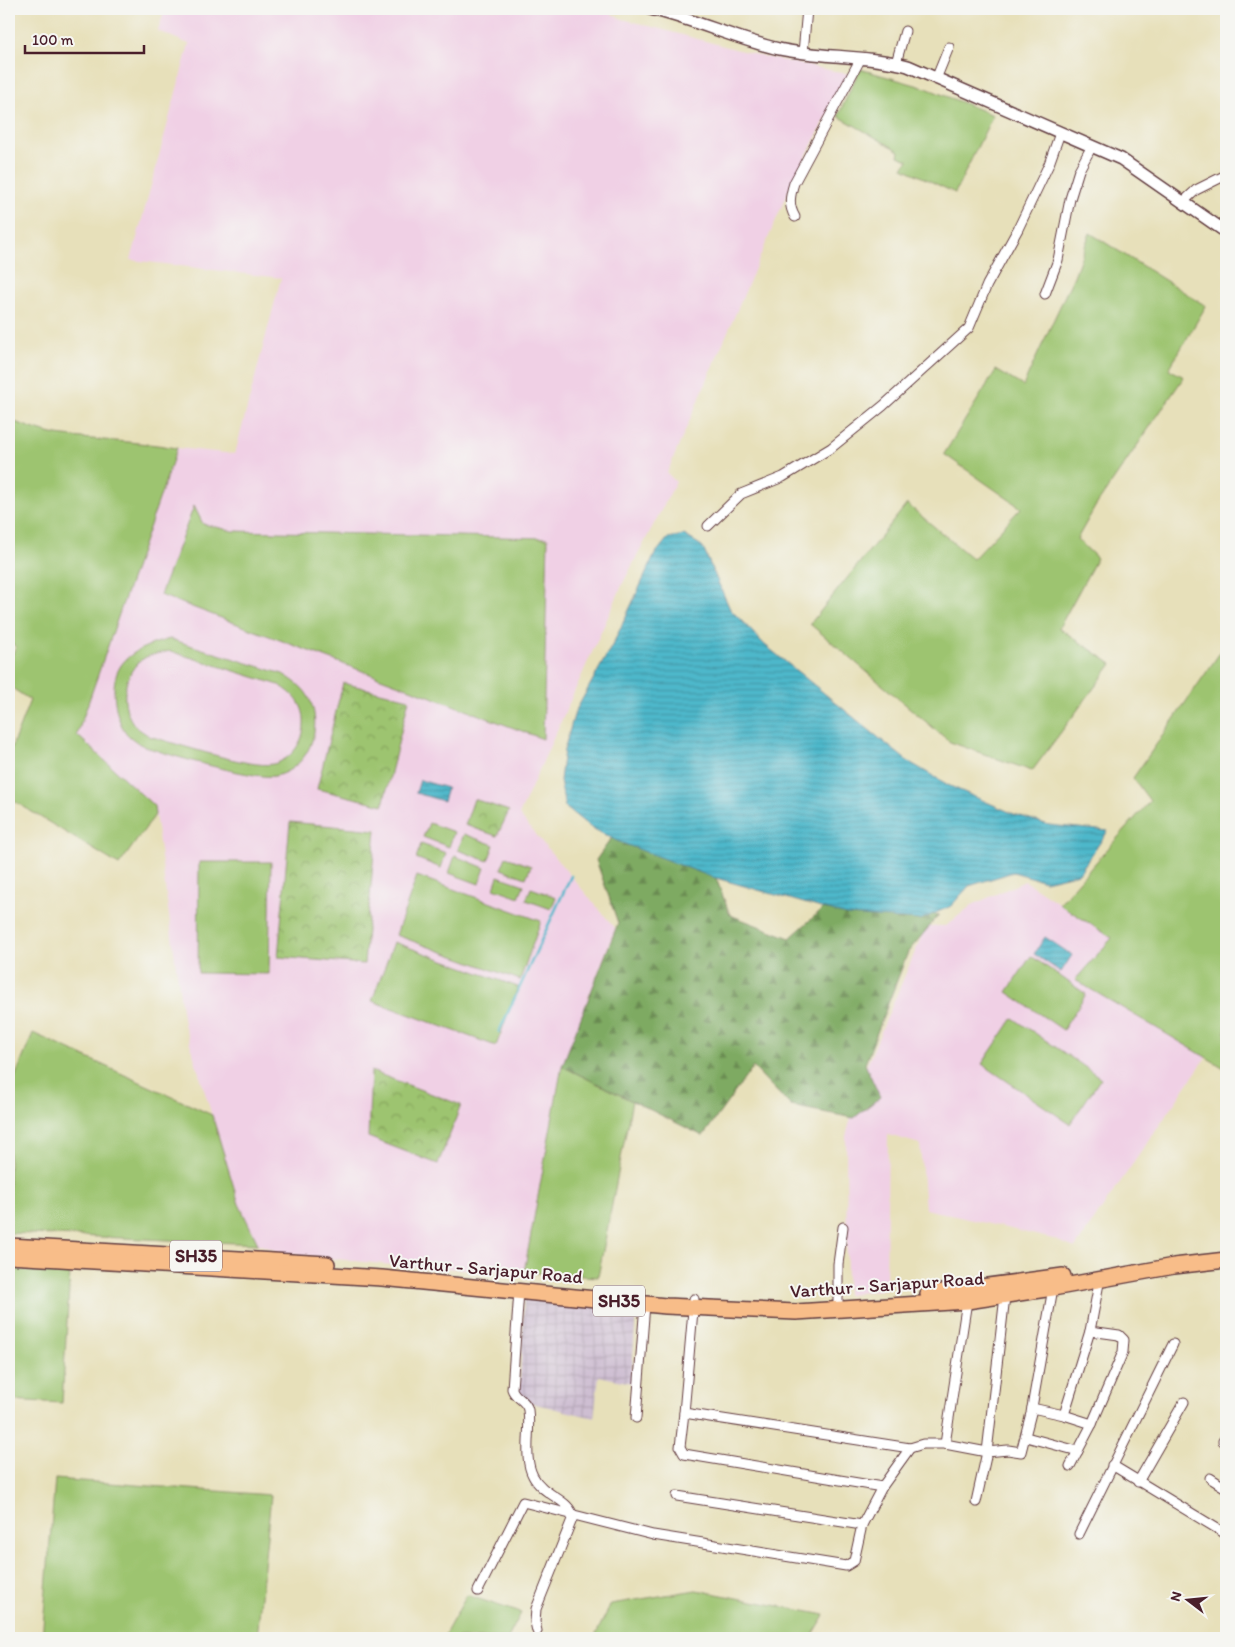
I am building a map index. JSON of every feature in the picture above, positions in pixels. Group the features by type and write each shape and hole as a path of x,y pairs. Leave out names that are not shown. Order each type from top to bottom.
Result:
{"main road":[{"name":"Varthur - Sarjapur Road","path":"9,1246 275,1260 758,1312 838,1306 968,1301 1053,1288 1100,1278 1226,1260"},
{"name":"Varthur - Sarjapur Road","path":"838,1306 1226,1254"},
{"name":"Varthur - Sarjapur Road","path":"9,1256 276,1271 519,1291 645,1304 694,1304"}],"street":[{"path":"650,9 776,48 803,53 896,63 1120,159 1226,232"},
{"path":"803,53 808,9"},
{"path":"896,63 905,31"},
{"path":"936,79 949,47"},
{"path":"795,217 790,209 794,184 861,58"},
{"path":"708,526 741,494 783,477 831,448 883,406 969,328 987,285 1018,229 1049,164 1060,133"},
{"path":"1045,294 1058,260 1070,199 1079,170 1092,146"},
{"path":"1183,202 1196,190 1226,176"},
{"path":"838,1306 838,1264 843,1227"},
{"path":"1064,1415 1090,1332 1100,1278"},
{"path":"684,1413 910,1448 923,1444 945,1444 987,1452 1009,1450 1021,1452 1032,1408 1053,1288"},
{"path":"519,1291 512,1389 514,1394 523,1400 528,1410 529,1468 538,1485 544,1491 566,1504 572,1514 571,1524 536,1609 535,1622 537,1631"},
{"path":"976,1502 987,1452 1005,1296"},
{"path":"945,1444 968,1301"},
{"path":"636,1418 645,1304"},
{"path":"694,1304 680,1447 684,1454 882,1487"},
{"path":"1070,1466 1092,1424 1123,1352 1123,1338 1119,1335 1090,1332"},
{"path":"1079,1534 1173,1344"},
{"path":"1138,1482 1184,1402"},
{"path":"1032,1408 1092,1424"},
{"path":"1026,1437 1078,1451"},
{"path":"478,1591 523,1502 653,1535 846,1566 854,1561 862,1525 882,1487 910,1448"},
{"path":"1112,1465 1226,1534"},
{"path":"1210,1478 1226,1488"},
{"path":"677,1496 862,1525"}],"shaded area":[{"path":"165,9 603,9 619,18 761,56 849,74 791,185 667,473 676,482 624,581 519,815 615,928 562,1066 524,1272 401,1266 282,1253 258,1244 239,1204 184,1024 154,806 77,735 177,448 235,454 281,278 131,260 189,44 158,31"},
{"path":"1025,881 1112,938 1076,981 1207,1056 1075,1248 1053,1239 925,1209 920,1144 888,1135 886,1289 847,1295 846,1136 863,1074 926,926 946,926 972,905"},
{"path":"524,1298 636,1312 631,1383 599,1376 594,1418 519,1400"}],"green space":[{"path":"860,69 926,88 993,115 955,193 903,168 908,160 898,156 899,151 838,116"},
{"path":"1090,233 1206,306 1169,369 1184,377 1095,507 1077,539 1097,558 1059,628 1112,664 1032,771 950,742 810,624 907,504 973,559 1021,508 944,454 996,370 1023,386 1074,276"},
{"path":"9,420 57,435 177,448 77,735 154,806 155,815 119,865 9,798 9,754 30,700 9,686 9,661 16,647 9,641"},
{"path":"194,506 203,524 233,531 548,538 543,739 160,595"},
{"path":"170,639 283,674 302,688 310,700 314,711 315,723 314,735 310,746 297,765 287,772 275,776 232,771 146,747 127,734 121,724 115,699 114,687 120,667 141,649","holes":["170,651 279,685 298,701 303,711 304,724 299,744 285,759 273,764 248,763 149,736 136,727 130,719 125,699 125,689 128,680 138,663 146,657"]},
{"path":"1226,644 1226,1069 1075,980 1112,938 1059,904 1150,801 1133,778"},
{"path":"343,683 409,699 383,805 317,789"},
{"path":"474,799 509,811 497,836 465,825"},
{"path":"290,822 376,830 364,964 278,957"},
{"path":"429,823 454,832 449,847 423,837"},
{"path":"620,826 702,841 730,915 790,938 828,904 939,915 908,952 865,1064 880,1097 854,1118 791,1106 753,1067 703,1136 562,1066 618,923 596,860"},
{"path":"464,834 494,845 488,861 458,850"},
{"path":"421,844 446,853 441,868 416,858"},
{"path":"455,856 485,868 479,884 449,873"},
{"path":"506,857 531,866 526,878 501,869"},
{"path":"199,862 271,862 269,974 198,973"},
{"path":"417,876 541,921 520,980 396,935"},
{"path":"498,876 524,885 519,897 494,888"},
{"path":"531,888 556,897 551,909 526,900"},
{"path":"394,942 518,987 496,1046 372,1001"},
{"path":"1031,956 1086,994 1063,1030 1007,992"},
{"path":"1013,1018 1101,1078 1070,1124 982,1064"},
{"path":"33,1033 212,1115 239,1204 258,1244 9,1233 9,1092"},
{"path":"562,1066 632,1101 598,1277 524,1272"},
{"path":"371,1071 461,1105 438,1164 368,1137"},
{"path":"9,1269 70,1273 62,1403 9,1400"},
{"path":"55,1479 271,1495 257,1638 42,1638"},
{"path":"696,1590 825,1615 811,1638 594,1638 611,1604"},
{"path":"467,1595 521,1613 508,1638 443,1638"}],"water":[{"path":"684,535 702,546 730,609 765,645 906,760 950,786 1014,814 1049,825 1108,831 1079,873 1045,881 1013,872 969,886 951,906 920,920 846,915 709,876 617,841 590,827 565,807 560,780 564,750 575,712 614,642 655,554 668,538"},
{"path":"420,780 447,788 443,801 416,793"},
{"path":"1045,937 1072,955 1061,972 1034,954"}],"waterway":[{"path":"499,1032 571,876"}]}
